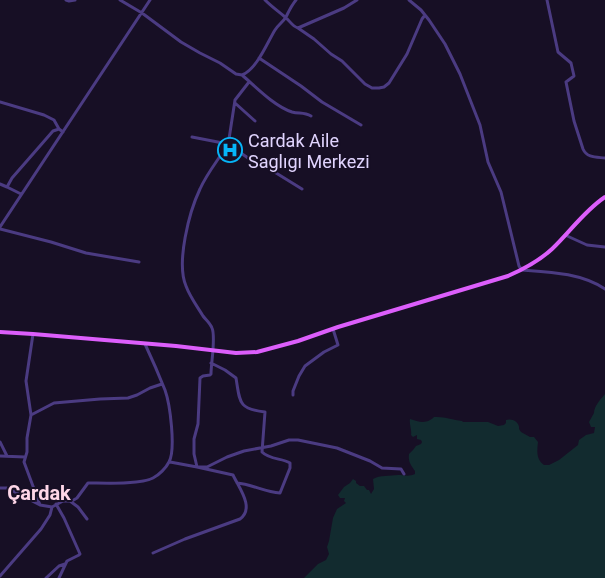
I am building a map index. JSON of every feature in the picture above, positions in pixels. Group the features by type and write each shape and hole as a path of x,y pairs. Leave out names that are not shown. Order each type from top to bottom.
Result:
{"main road":[{"path":"0,332 236,353 257,352 298,341 522,270 553,248 605,196"}],"street":[{"path":"66,0 75,0"},
{"path":"120,0 142,13 181,42 236,74 242,75 271,100 292,112 306,113 311,116"},
{"path":"139,262 86,253 1,225 150,0"},
{"path":"265,0 294,27 314,38 331,54 342,61 365,84 372,88 384,87 389,83 407,54 425,15"},
{"path":"242,75 248,72 259,58 276,28 286,18 296,0"},
{"path":"298,28 344,8 357,0"},
{"path":"409,0 425,15 436,30 460,74 476,114 488,162 501,192 519,266 522,270 558,274 594,282 605,289"},
{"path":"547,0 558,52 571,63 573,70 574,76 566,82 574,121 584,152 588,156 605,158"},
{"path":"259,58 322,102 361,125"},
{"path":"197,467 194,454 194,439 198,424 200,378 210,375 214,337 212,329 189,293 183,279 182,266 188,227 197,196 205,179 228,144 234,102 249,82"},
{"path":"0,102 44,115 54,120 63,132"},
{"path":"234,102 255,122"},
{"path":"7,187 12,178 53,131 59,129"},
{"path":"192,137 228,144 248,158 302,188"},
{"path":"0,184 21,194"},
{"path":"565,235 587,245 605,247"},
{"path":"293,395 299,376 305,366 324,352 338,346 333,329"},
{"path":"33,334 26,381 31,415 24,462 40,506"},
{"path":"0,488 7,488 40,506 54,506 63,501 77,498 88,483 121,484 150,480 163,470 170,462 173,434 168,399 145,344"},
{"path":"211,363 236,378 243,406 255,411 265,412 262,452 265,455 290,463 290,468 280,493 236,483"},
{"path":"31,415 54,403 128,398 162,384"},
{"path":"197,467 207,467 244,451 289,440 298,440 337,448 382,468 401,469 404,474"},
{"path":"0,442 7,456"},
{"path":"0,456 25,457"},
{"path":"153,553 240,519 246,511 246,500 233,475 170,462"},
{"path":"70,501 78,507 87,519"},
{"path":"54,506 64,518 80,554 67,561 59,578"},
{"path":"0,576 41,529 54,506"},
{"path":"46,578 59,566 65,564"}],"green space":[{"path":"605,394 605,578 304,578 318,564 326,560 329,554 327,547 333,518 337,509 346,503 344,501 345,498 340,498 338,495 344,487 353,479 360,486 364,486 369,490 371,494 374,489 373,479 382,476 409,476 415,474 409,461 409,454 422,442 417,439 417,435 413,437 411,435 410,419 422,422 434,417 440,417 463,422 488,422 498,426 504,425 506,420 513,420 518,424 521,432 534,437 538,442 538,457 544,465 549,465 559,460 578,445 579,440 586,435 594,433 595,427 591,427 589,422 596,405"}],"place":[{"name":"Cardak Aile Saglıgı Merkezi","path":"230,150"}],"district":[{"name":"Çardak","path":"39,493"}]}
